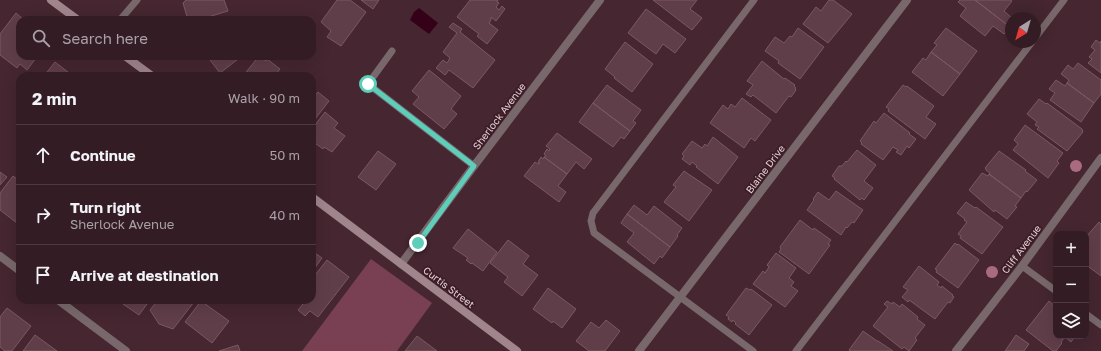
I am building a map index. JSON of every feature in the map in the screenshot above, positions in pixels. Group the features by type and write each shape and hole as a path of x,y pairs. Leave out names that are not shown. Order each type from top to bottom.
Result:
{"street":[{"path":"51,0 73,16"},
{"name":"Sherlock Avenue","path":"401,264 600,0"},
{"name":"Blaine Drive","path":"639,351 907,0"},
{"path":"130,60 147,72"},
{"name":"Cliff Avenue","path":"956,351 1098,167 1101,158"},
{"name":"Curtis Street","path":"316,200 517,351"},
{"path":"0,256 16,268"},
{"path":"63,304 126,351"}],"lane":[{"path":"123,16 137,0"},
{"path":"753,351 594,233 591,221 593,213 754,0"},
{"path":"1041,30 1064,0"},
{"path":"796,351 1027,48"},
{"path":"392,51 368,84 474,166"},
{"path":"1022,266 1053,289"},
{"path":"1089,316 1101,325"}],"shaded area":[{"path":"419,8 438,23 429,34 410,20 414,12"},
{"path":"371,259 432,303 397,351 302,351"}],"building":[{"path":"186,0 224,0 228,11 211,16 187,16 183,3"},
{"path":"337,0 350,0 366,12 341,46 327,37 331,31 321,22"},
{"path":"361,0 379,0 373,9"},
{"path":"470,0 498,0 497,2 499,3 496,7 499,10 502,6 505,9 496,21 491,17 489,23 498,30 487,44 477,36 479,34 457,17"},
{"path":"653,0 697,0 690,9 702,18 692,30"},
{"path":"829,0 833,0 852,14 828,43 803,24 816,7 821,11"},
{"path":"960,0 975,0 1005,23 1005,33 1004,34 993,26 985,36 960,16 966,8 958,2"},
{"path":"975,0 1012,1 1004,11 1005,23"},
{"path":"646,9 686,39 675,53 663,44 656,54 628,33"},
{"path":"16,13 19,16 16,16 16,60 34,60 27,70 20,64 17,68 0,55 0,34"},
{"path":"453,23 462,29 460,32 495,60 473,88 449,70 445,75 436,68 443,60 447,63 450,58 443,52 457,33 449,27"},
{"path":"798,28 824,47 800,79 778,63 779,61 765,51 775,37 784,43 790,36 792,37"},
{"path":"946,28 977,51 960,74 931,52 937,45 934,43"},
{"path":"1096,40 1100,43 1101,41 1101,73 1088,63 1092,59 1089,57 1095,50 1091,47"},
{"path":"625,42 653,64 632,92 605,69"},
{"path":"931,52 960,74 943,96 912,72 923,58 926,60"},
{"path":"210,60 237,60 221,72 219,72"},
{"path":"256,60 268,60 280,69 278,72 246,72"},
{"path":"762,61 784,79 785,78 795,85 794,86 796,88 791,97 789,96 776,113 753,95 751,97 746,94 753,85 747,81"},
{"path":"55,62 68,72 47,72"},
{"path":"1078,63 1101,80 1101,94 1094,103 1067,83 1069,80 1061,74 1068,65 1073,69"},
{"path":"429,70 461,96 451,109 457,114 444,129 413,104 419,97 412,91"},
{"path":"1056,80 1065,86 1067,83 1094,103 1081,122 1050,100 1055,93 1049,89"},
{"path":"607,85 641,110 633,121 636,123 630,131 593,103"},
{"path":"903,85 906,87 907,86 934,106 926,117 936,124 925,139 888,111 889,109 886,107"},
{"path":"318,92 329,101 316,118 316,94"},
{"path":"742,98 771,120 755,141 751,138 744,148 710,123 723,105 728,109 731,104 735,107"},
{"path":"1039,99 1046,104 1047,103 1082,129 1083,132 1067,151 1037,129 1039,127 1035,125 1037,122 1027,114"},
{"path":"593,103 630,131 624,139 621,137 613,147 579,122"},
{"path":"325,112 338,123 334,128 345,136 332,152 324,147 323,149 316,144 316,124"},
{"path":"884,113 916,139 909,148 907,146 901,155 896,152 898,150 893,147 883,160 861,144 862,143 860,141 874,121 876,123"},
{"path":"1025,125 1063,153 1057,161 1059,163 1048,178 1013,150 1018,144 1014,140"},
{"path":"557,133 592,159 584,169 576,162 567,174 544,157 546,156 544,154 547,149 549,151 550,149 546,146"},
{"path":"713,137 738,157 718,184 696,167 697,166 692,162 690,165 682,159 684,156 682,154 692,141 702,148 705,144 707,146"},
{"path":"857,150 876,165 864,181 873,188 864,200 862,198 860,200 832,176 839,166 842,166 846,161 847,162"},
{"path":"378,151 396,164 376,190 358,177"},
{"path":"999,151 1026,170 1025,171 1037,180 1021,198 989,174 990,173 985,168"},
{"path":"541,157 543,159 544,157 567,174 558,186 566,192 559,202 524,176 535,162 538,164 540,163 538,162"},
{"path":"684,171 712,190 689,221 664,202 676,187 673,185"},
{"path":"0,172 7,177 0,185"},
{"path":"982,173 988,176 989,174 1021,198 1015,206 1017,207 1007,219 995,210 994,212 969,190"},
{"path":"13,176 16,178 16,222 0,210 0,193"},
{"path":"836,191 863,210 854,223 852,222 847,228 846,227 841,235 807,210 818,192 829,200"},
{"path":"966,202 975,208 976,207 1003,227 982,254 960,238 961,236 958,234 967,222 957,213"},
{"path":"634,205 647,215 654,206 682,228 670,247 627,214"},
{"path":"627,214 670,247 662,258 660,256 654,264 627,242 634,233 621,223"},
{"path":"800,220 813,230 814,228 831,240 828,244 830,245 809,274 779,252 781,249 780,247"},
{"path":"1099,222 1101,224 1101,276 1089,267 1089,234"},
{"path":"468,229 497,252 483,271 472,263 471,264 466,260 468,258 453,248"},
{"path":"508,240 529,256 523,264 538,275 522,296 504,282 508,277 490,263"},
{"path":"955,243 979,260 958,288 936,272 937,270 935,269"},
{"path":"776,253 796,268 789,278 794,282 791,286 798,291 785,307 753,284 763,271 765,273 769,267 767,265"},
{"path":"316,254 322,258 316,266"},
{"path":"327,260 349,277 318,317 310,311 305,316 298,310 303,304 316,304 316,274"},
{"path":"919,266 939,282 937,285 941,288 942,286 954,297 950,303 948,302 935,319 909,300 908,302 902,297 908,290 903,287"},
{"path":"548,288 576,309 562,328 553,321 552,323 533,309"},
{"path":"746,288 751,289 772,305 749,335 735,324 736,323 733,320 732,322 728,319 729,317 726,315"},
{"path":"887,301 892,304 893,302 900,307 902,304 925,325 915,338 917,340 909,351 904,347 902,349 873,326 888,307 884,304"},
{"path":"1049,301 1053,304 1053,339 1063,339 1056,351 1053,351 1026,330"},
{"path":"123,304 147,304 139,315"},
{"path":"155,304 192,304 173,329 159,324 150,310"},
{"path":"199,304 205,304 229,321 212,343 185,322"},
{"path":"7,308 31,326 12,351 5,351 0,347 0,317"},
{"path":"606,320 620,331 605,351 589,351 576,341 591,322 599,328"},
{"path":"863,331 893,351 850,351 849,350"},
{"path":"35,335 57,351 23,351"},
{"path":"1016,335 1029,344 1024,351 1005,351"},
{"path":"417,336 437,351 405,351"},
{"path":"238,345 240,351 219,351"}],"route":[{"path":"368,84 462,155 474,166 418,243"}]}
